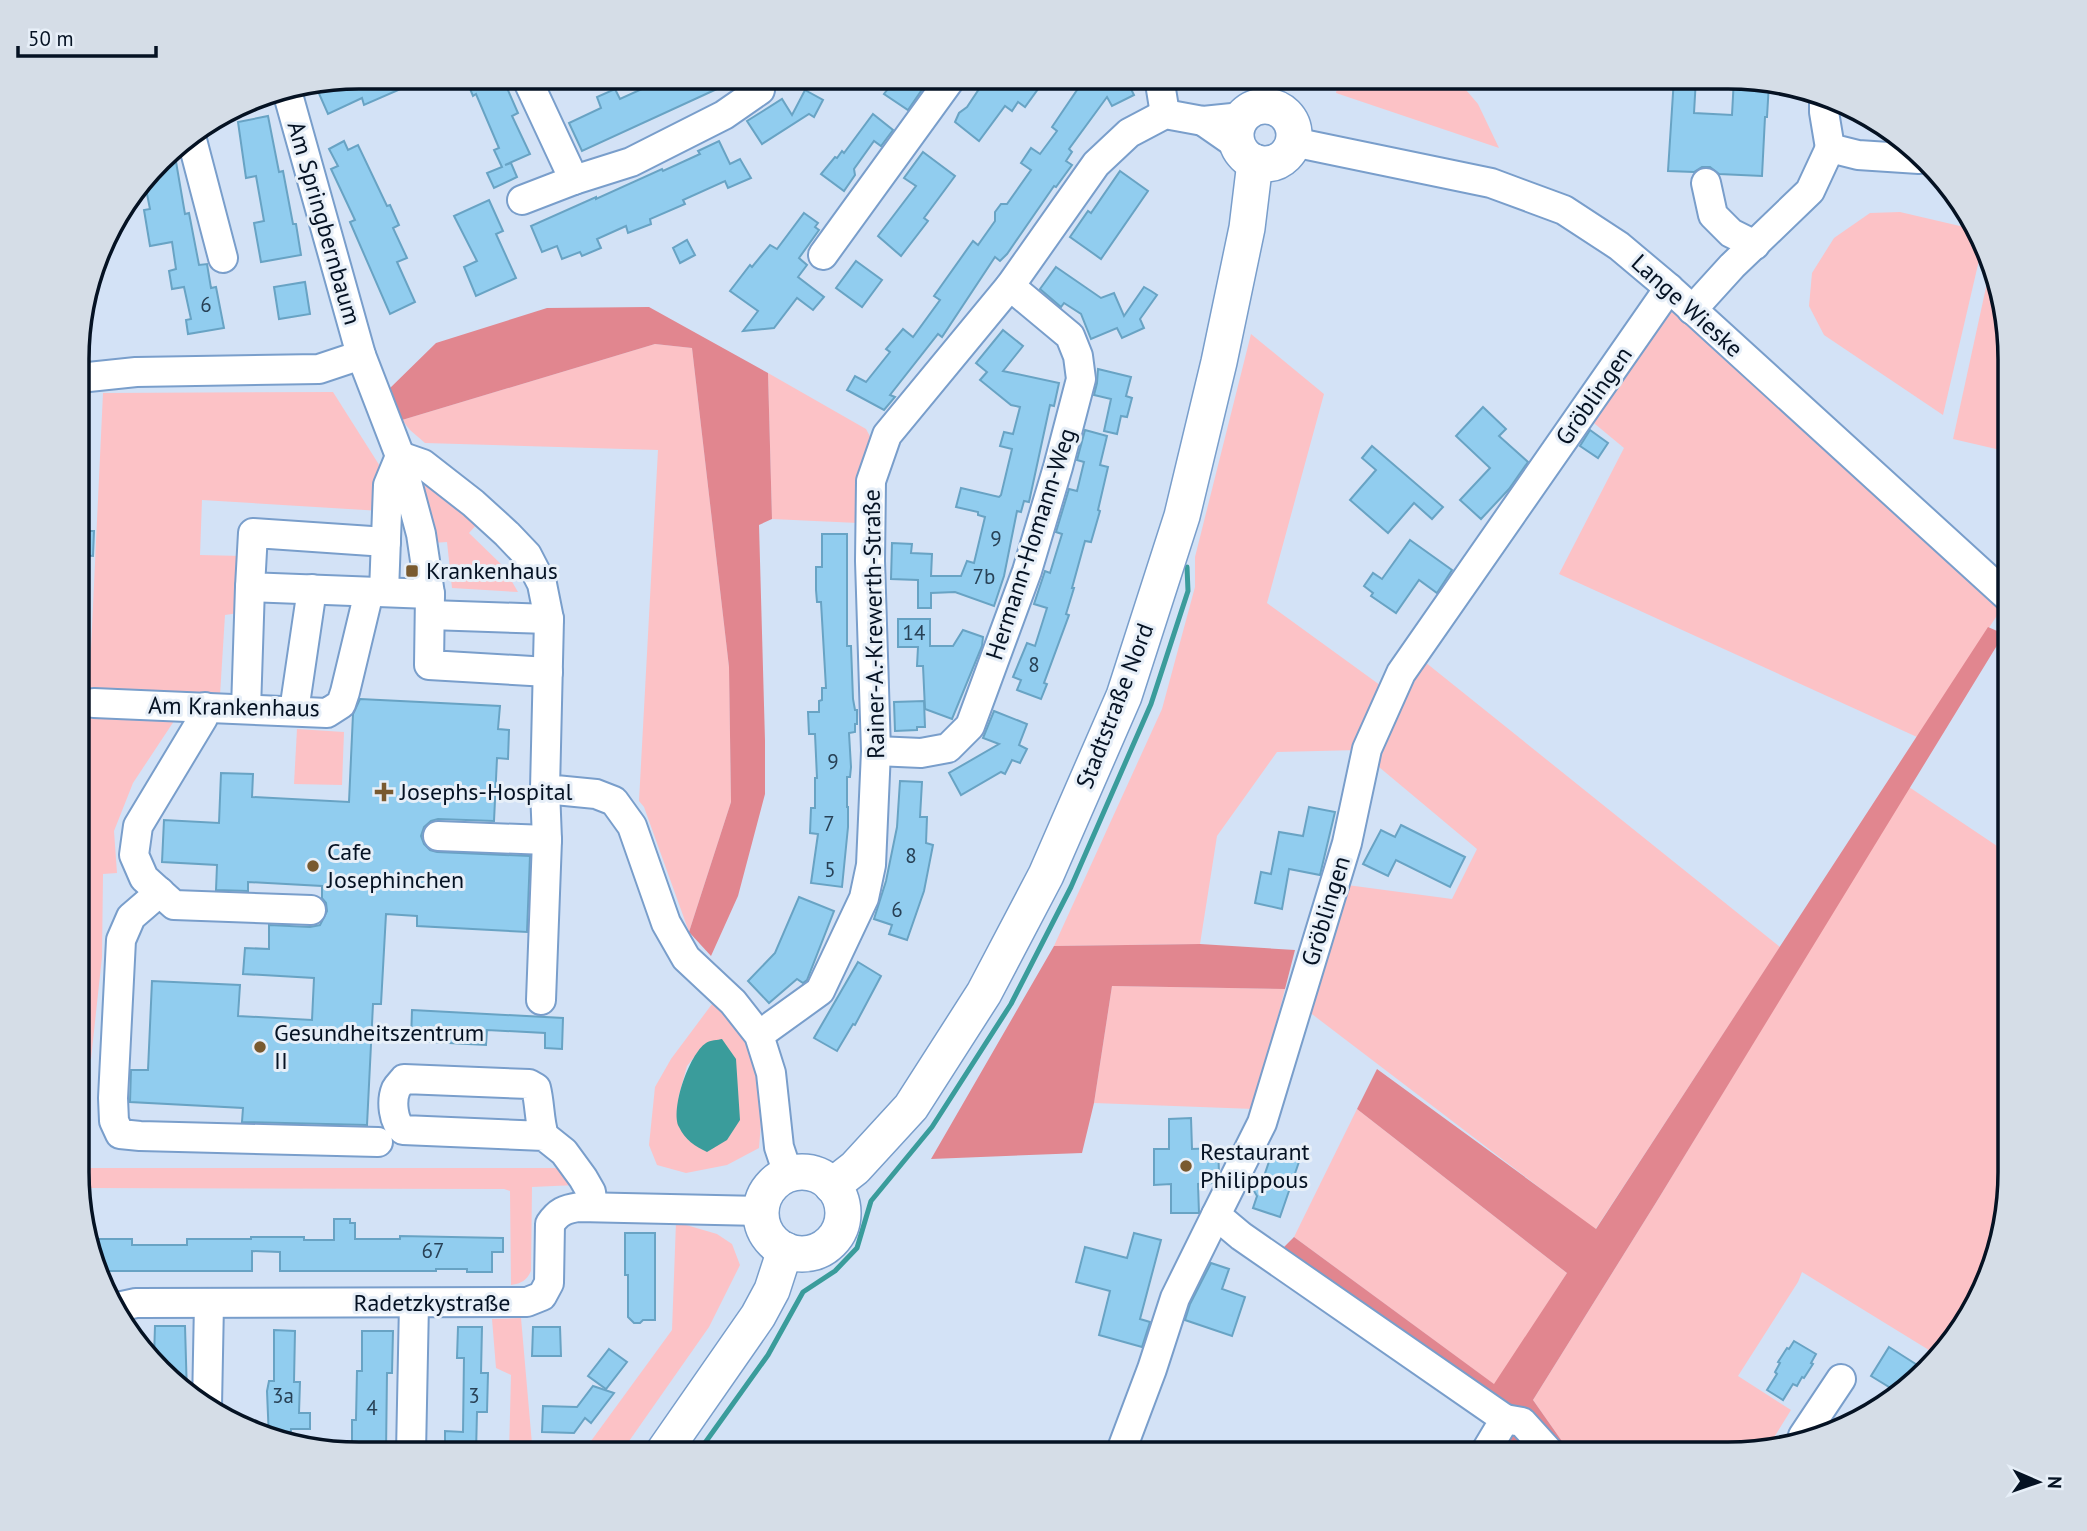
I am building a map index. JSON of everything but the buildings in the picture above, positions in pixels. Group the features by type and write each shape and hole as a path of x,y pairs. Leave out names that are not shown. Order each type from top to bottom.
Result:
{"main road":[{"path":"1258,122 1267,164 1288,153 1293,142"},
{"name":"Stadtstraße Nord","path":"832,1186 855,1168 911,1107 984,993 1046,875 1124,696 1182,516 1219,362 1247,228 1258,122"},
{"path":"800,1172 816,1174 832,1186 841,1200 843,1217 841,1226 826,1246 810,1253 793,1253 769,1238 762,1223 761,1211 768,1190 774,1183 788,1174 800,1172"},
{"path":"670,1442 758,1316 772,1290 785,1250"}],"street":[{"path":"532,89 574,180"},
{"path":"822,255 943,89"},
{"path":"1161,89 1165,114 1203,121 1258,122"},
{"path":"522,200 631,162 724,115 760,90"},
{"name":"Am Springbernbaum","path":"289,98 361,355"},
{"path":"1692,310 1732,266 1810,191 1830,148 1824,108"},
{"name":"Rainer-A.-Krewerth-Straße","path":"759,1035 820,991 864,898 871,865 876,751 870,561 872,481 887,435 1010,286 1096,164 1129,133 1165,114"},
{"name":"Lange Wieske","path":"1293,142 1491,183 1564,210 1619,246 1670,288 1998,588"},
{"path":"194,146 223,258"},
{"path":"1830,148 1858,155 1909,158"},
{"path":"1706,183 1713,215 1731,233 1755,245"},
{"name":"Hermann-Homann-Weg","path":"876,751 921,753 948,748 970,726 1027,571 1058,467 1081,379 1078,356 1070,336 1010,286"},
{"name":"Gröblingen","path":"1125,1442 1175,1298 1262,1123 1347,843 1367,749 1401,673 1670,288"},
{"path":"89,377 135,372 319,369 361,355 400,456 421,534 430,605 429,665 548,672"},
{"path":"400,456 423,464 508,534 527,555 542,584 549,619 545,789 547,840 541,1000"},
{"name":"Am Krankenhaus","path":"94,703 327,713 341,704 376,592 386,542 388,485 400,456"},
{"path":"246,709 253,533 386,542"},
{"path":"250,587 376,592 430,605 549,619"},
{"path":"294,711 312,589"},
{"path":"205,707 203,718 138,826 134,855 144,878 174,905 311,911"},
{"path":"545,789 596,794 614,801 632,826 666,923 686,958 733,1002 759,1035 771,1073 779,1147 788,1174"},
{"path":"438,836 547,840"},
{"path":"160,892 131,917 121,940 113,1098 114,1121 120,1134 378,1142"},
{"path":"544,1136 403,1130 397,1125 394,1109 396,1089 404,1079 529,1084 536,1088 544,1136 564,1152 583,1178 591,1192 593,1207"},
{"name":"Radetzkystraße","path":"124,1306 209,1303 527,1302 542,1296 549,1283 550,1224 555,1216 565,1209 593,1207 761,1211"},
{"path":"1216,1215 1241,1237 1505,1419 1521,1422 1540,1442"},
{"path":"207,1395 209,1303"},
{"path":"411,1442 414,1303"},
{"path":"1807,1429 1841,1379"},
{"path":"1491,1442 1505,1419"}],"shaded area":[{"path":"1337,89 1465,89 1478,104 1499,148 1336,93"},
{"path":"1900,212 1963,227 1977,256 1979,261 1943,415 1824,335 1809,306 1812,273 1834,238 1870,213"},
{"path":"1987,284 1993,307 1997,342 1998,449 1953,439"},
{"path":"649,307 768,373 772,519 759,525 765,794 738,896 711,956 689,932 731,802 729,667 692,348 655,344 402,420 387,391 436,343 547,308"},
{"path":"1670,307 1998,609 1998,614 1917,737 1559,574 1624,448 1589,419"},
{"path":"1251,334 1324,394 1267,603 1384,688 1359,750 1277,752 1217,836 1200,944 1054,946 1162,709 1195,587 1195,557"},
{"path":"655,344 692,348 729,667 731,802 689,932 644,807 639,801 658,450 425,443 402,420"},
{"path":"768,373 866,429 872,440 858,523 772,519"},
{"path":"333,392 383,471 381,511 202,500 200,555 243,556 239,613 225,615 220,695 178,715 133,783 114,831 117,873 103,874 102,957 89,1059 89,691 103,393"},
{"path":"424,481 478,523 469,533 503,566 518,592 452,588 447,542 432,543 415,487"},
{"path":"1988,627 1998,631 1998,644 1533,1400 1563,1442 1498,1442 1516,1412 1280,1251 1294,1237 1494,1384 1567,1273 1357,1109 1377,1069 1596,1229"},
{"path":"1420,658 1780,947 1595,1230 1304,1008 1347,885 1452,899 1477,849 1373,762"},
{"path":"297,729 344,732 342,785 294,784"},
{"path":"1909,787 1998,847 1998,1171 1993,1224 1970,1291 1962,1307 1930,1351 1802,1272 1738,1376 1791,1410 1774,1438 1727,1442 1563,1442 1533,1400"},
{"path":"1200,944 1295,950 1285,989 1112,986 1094,1103 1082,1153 931,1159 1054,946"},
{"path":"1112,986 1285,989 1254,1109 1094,1103"},
{"path":"715,1000 743,1035 757,1068 761,1104 759,1148 727,1165 686,1173 657,1165 649,1145 655,1087 671,1059","holes":["706,1043 678,1099 687,1066"]},
{"path":"722,1039 736,1059 740,1120 727,1140 707,1152 681,1132 677,1108 693,1058 706,1043"},
{"path":"1357,1109 1567,1273 1495,1385 1294,1237"},
{"path":"89,1168 564,1168 576,1185 532,1187 531,1271 523,1281 511,1285 510,1191 90,1188"},
{"path":"676,1222 717,1234 732,1244 740,1265 709,1327 628,1442 571,1442 591,1441 672,1330"},
{"path":"521,1318 532,1442 509,1442 511,1375 496,1368 492,1319"}],"waterway":[{"path":"706,1442 768,1355 803,1292 835,1271 857,1248 871,1201 932,1127 1011,1004 1071,887 1151,704 1188,591 1187,567"}],"place":[{"name":"Krankenhaus","path":"412,571"},
{"name":"Josephs-Hospital","path":"384,792"},
{"name":"Cafe Josephinchen","path":"313,866"},
{"name":"Gesundheitszentrum II","path":"260,1047"},
{"name":"Restaurant Philippous","path":"1186,1166"}]}
